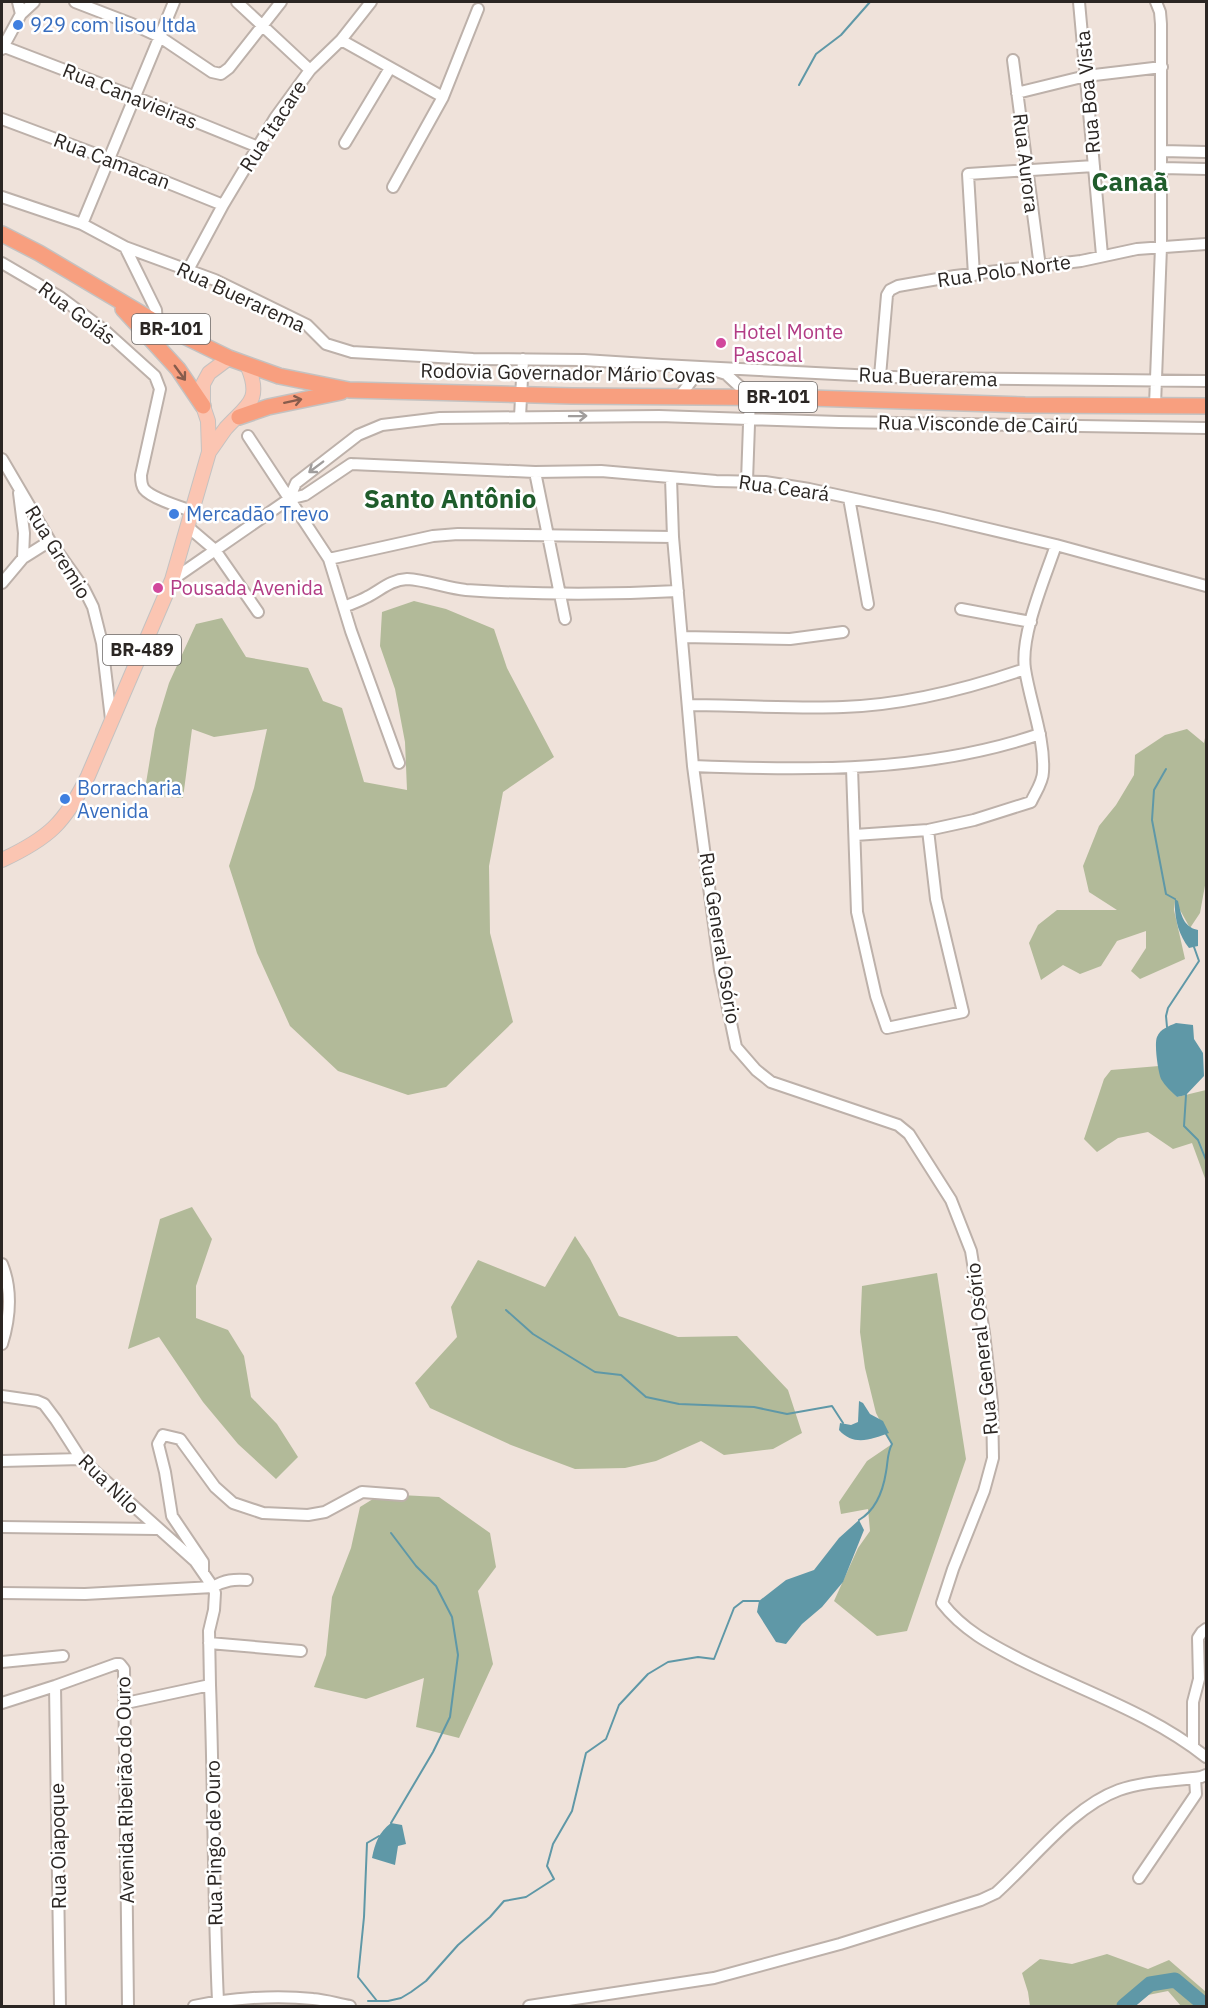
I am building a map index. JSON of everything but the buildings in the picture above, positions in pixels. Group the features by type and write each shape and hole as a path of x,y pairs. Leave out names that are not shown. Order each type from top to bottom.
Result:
{"highway":[{"name":"Rodovia Governador Mário Covas","path":"2,234 39,253 157,323 229,358 279,376 349,390 1206,406"},
{"name":"BR-489","path":"114,297 178,369 203,406"},
{"name":"BR-489","path":"239,417 268,407 349,390"}],"main road":[{"name":"BR-489","path":"2,860 38,841 59,824 77,798 112,721 172,580 209,452 208,421 203,406 203,384 209,374 229,358"},
{"name":"BR-489","path":"209,452 227,428 250,404 254,395 254,382 248,366"},
{"path":"208,421 216,426 227,428"}],"street":[{"path":"18,2 21,14"},
{"path":"2,47 21,14 34,2"},
{"path":"75,2 160,37 213,72 221,74 229,68 281,2"},
{"path":"82,224 174,2"},
{"name":"Rua Itacare","path":"188,270 223,205 275,118 310,70 237,2"},
{"path":"310,70 341,40 371,2"},
{"name":"Rua Boa Vista","path":"1079,2 1102,255"},
{"path":"1155,405 1162,168 1161,18 1156,2"},
{"path":"393,187 443,98 478,9"},
{"path":"341,40 443,98"},
{"name":"Rua Canavieiras","path":"2,47 135,97 258,147"},
{"name":"Rua Aurora","path":"1013,60 1040,267"},
{"path":"1017,93 1086,76 1162,67"},
{"path":"345,143 390,68"},
{"name":"Rua Camacan","path":"2,119 223,205"},
{"path":"1162,151 1206,152"},
{"path":"974,275 969,174 1094,166"},
{"path":"1162,168 1206,169"},
{"name":"Rua Buerarema","path":"2,197 82,224 125,247 215,280 307,325 326,344 364,354 473,359 584,360 880,376 1206,381"},
{"name":"Rua Polo Norte","path":"880,376 887,295 890,290 898,286 1081,261 1102,255 1206,244"},
{"path":"125,247 156,309 157,323"},
{"name":"Rua Goiás","path":"2,263 60,297 104,330 155,376 160,389 141,481 150,494 192,511"},
{"path":"289,499 296,483 367,430 400,422 440,418 520,417 523,359"},
{"path":"679,397 699,371 707,368 726,374 750,396 747,481"},
{"path":"1089,426 1094,405"},
{"name":"Rua Visconde de Cairú","path":"520,417 659,416 839,422 1206,428"},
{"path":"248,436 329,559 399,763"},
{"path":"172,580 289,499 304,495 351,464 350,441"},
{"name":"Rua Gremio","path":"2,459 50,541 84,589 95,615 102,643 112,721"},
{"name":"Rua Ceará","path":"351,464 535,472 601,471 776,484 849,498 1056,545 1206,586"},
{"path":"535,472 565,619"},
{"name":"Rua General Osório","path":"671,478 673,537 693,766 720,969 736,1047 744,1058 771,1082 898,1125 909,1134 951,1200 971,1251 990,1391 993,1458 984,1491 942,1603 954,1618 987,1642 1035,1667 1138,1713 1193,1745 1206,1757"},
{"path":"19,489 24,533 23,558"},
{"path":"849,498 868,604"},
{"path":"188,527 215,550 258,612"},
{"path":"329,559 434,536 673,537"},
{"path":"2,583 23,558 50,541"},
{"path":"855,835 928,830 974,820 1032,802 1043,774 1040,735 1025,669 1026,644 1056,545"},
{"path":"344,607 364,599 385,584 399,579 463,590 560,595 678,591"},
{"path":"961,609 1031,622"},
{"path":"682,637 790,639 843,632"},
{"path":"688,705 810,708 878,704 969,688 1025,669"},
{"path":"693,766 777,770 905,764 976,752 1040,735"},
{"path":"852,768 858,912 876,996 887,1028 963,1012 936,899 928,830"},
{"path":"2,1264 8,1287 9,1303 2,1344"},
{"name":"Rua Nilo","path":"2,1396 44,1404 81,1460 156,1529 176,1542 195,1561 213,1587"},
{"path":"203,1572 203,1562 172,1516 158,1444 163,1435 180,1439 215,1487 233,1503 263,1513 308,1515 325,1512 362,1492 402,1495"},
{"path":"2,1461 81,1460"},
{"path":"2,1527 156,1529"},
{"path":"2,1593 85,1594 213,1587 222,1581 247,1580"},
{"name":"Rua Pingo de Ouro","path":"213,1587 215,1593 209,1642 214,1793 213,1900 218,2001"},
{"path":"1193,1745 1193,1702 1199,1679 1198,1638 1206,1629"},
{"path":"209,1642 302,1651"},
{"path":"2,1662 63,1656"},
{"name":"Avenida Ribeirão do Ouro","path":"2,1703 116,1664 124,1669 128,2007"},
{"path":"126,1703 210,1685"},
{"name":"Rua Oiapoque","path":"55,1686 60,2007"},
{"path":"529,2007 714,1978 840,1944 973,1903 996,1893 1076,1816 1098,1800 1119,1790 1140,1784 1201,1777 1197,1794 1139,1878"},
{"path":"194,2007 218,2001 295,1997 350,2007"}],"green space":[{"path":"414,601 446,609 494,629 507,668 554,757 503,792 489,866 490,933 513,1022 446,1087 408,1095 338,1071 290,1026 257,953 229,866 254,788 267,729 214,737 192,729 183,798 144,795 155,729 169,683 196,624 222,618 246,657 308,668 323,701 342,708 364,782 407,790 405,742 395,689 380,646 382,612"},
{"path":"1187,729 1204,743 1206,733 1206,880 1200,913 1190,928 1175,901 1174,910 1185,959 1140,979 1131,971 1146,948 1146,931 1117,941 1101,966 1080,974 1063,965 1041,980 1029,943 1038,925 1057,910 1117,910 1089,892 1083,866 1099,826 1116,805 1134,775 1135,755 1165,735"},
{"path":"1159,1066 1164,1082 1177,1097 1206,1090 1206,1181 1192,1143 1173,1149 1148,1132 1118,1138 1097,1152 1084,1139 1104,1079 1111,1070"},
{"path":"192,1207 212,1239 196,1286 196,1318 228,1330 244,1356 251,1397 277,1424 298,1457 276,1479 238,1444 203,1402 159,1337 128,1349 160,1219"},
{"path":"575,1236 590,1259 619,1316 678,1337 737,1336 788,1390 802,1433 773,1449 724,1455 701,1441 656,1461 625,1468 575,1469 511,1445 430,1408 415,1383 457,1337 451,1307 478,1260 545,1287"},
{"path":"937,1273 966,1459 907,1631 877,1636 834,1601 858,1548 870,1531 868,1509 841,1514 839,1502 867,1461 892,1444 876,1413 865,1368 860,1332 862,1286"},
{"path":"381,1494 439,1497 490,1533 496,1567 478,1591 493,1664 459,1738 416,1727 424,1678 366,1699 314,1687 326,1655 332,1597 351,1548 360,1507"},
{"path":"1107,1954 1148,1969 1169,1960 1206,1992 1206,2006 1181,2006 1168,1991 1148,1995 1135,2006 1030,2006 1022,1973 1040,1959 1072,1964"}],"water":[{"path":"1175,899 1178,901 1186,923 1198,930 1198,946 1189,948 1179,931"},
{"path":"1176,1023 1193,1025 1194,1039 1203,1053 1204,1076 1186,1095 1177,1097 1161,1079 1156,1046 1160,1032"},
{"path":"859,1401 870,1414 883,1421 889,1433 870,1439 857,1440 839,1430 840,1423 851,1425 858,1422"},
{"path":"859,1520 864,1530 843,1582 786,1644 776,1642 757,1612 759,1601 786,1580 814,1570 839,1538"},
{"path":"391,1823 402,1825 406,1844 398,1846 395,1865 372,1858 378,1838"}],"waterway":[{"path":"799,85 816,54 841,35 870,2"},
{"path":"1166,769 1154,790 1152,820 1166,894 1175,899"},
{"path":"1167,1027 1168,1008 1199,961 1194,947"},
{"path":"1186,1095 1184,1126 1198,1140 1206,1160"},
{"path":"506,1310 533,1334 595,1372 621,1375 646,1397 679,1404 754,1407 787,1414 832,1406 843,1423"},
{"path":"859,1520 870,1511 883,1486 888,1454 892,1444 886,1434"},
{"path":"391,1533 416,1566 436,1586 452,1617 458,1655 450,1717 433,1752 391,1823"},
{"path":"368,2001 388,2001 401,1998 411,1992 426,1981 458,1945 490,1917 504,1901 526,1897 554,1879 547,1866 553,1844 572,1811 586,1753 606,1739 619,1705 648,1674 668,1662 698,1657 714,1659 734,1608 743,1601 759,1601"},
{"path":"377,2001 358,1977 364,1917 367,1843 379,1836"},
{"path":"1124,2006 1150,1984 1175,1980 1206,2006"}],"place":[{"name":"929 com lisou ltda","path":"18,25"},
{"name":"Hotel Monte Pascoal","path":"721,343"},
{"name":"Mercadão Trevo","path":"174,514"},
{"name":"Pousada Avenida","path":"158,588"},
{"name":"Borracharia Avenida","path":"65,799"}],"district":[{"name":"Canaã","path":"1130,182"},
{"name":"Santo Antônio","path":"450,499"}]}
